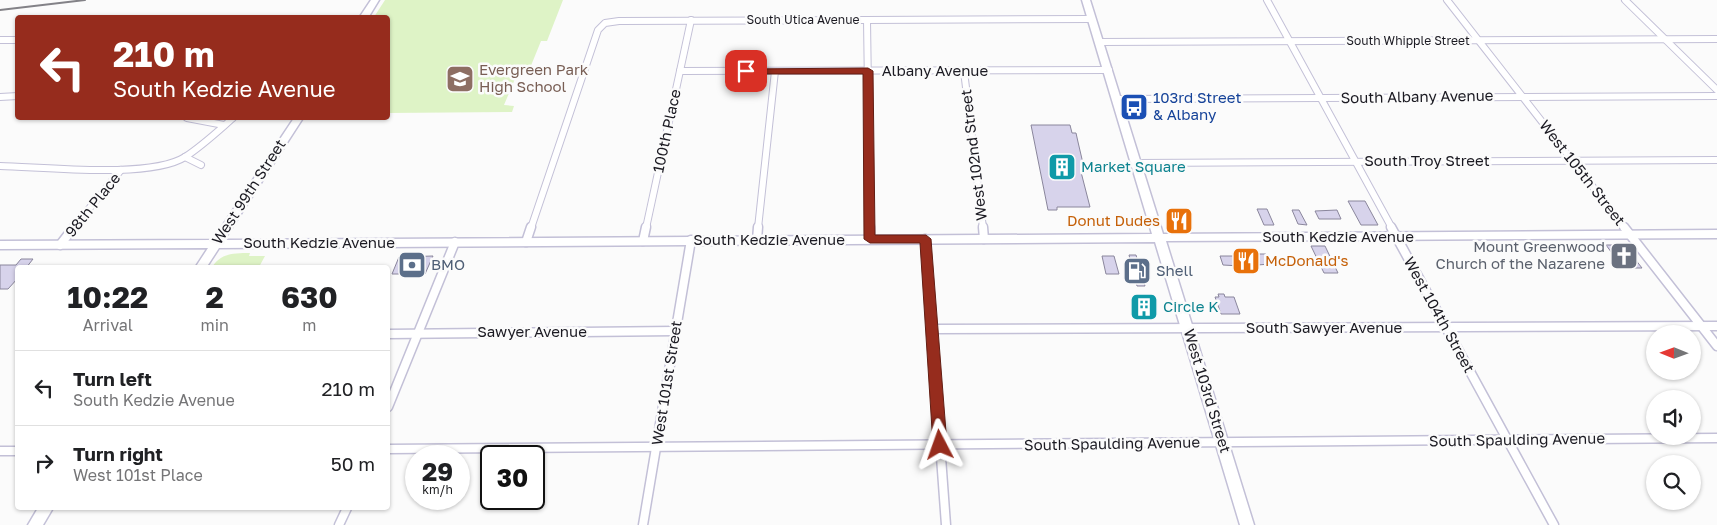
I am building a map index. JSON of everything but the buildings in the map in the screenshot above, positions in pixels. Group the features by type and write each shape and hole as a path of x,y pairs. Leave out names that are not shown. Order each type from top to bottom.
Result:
{"main road":[{"path":"365,15 375,0"},
{"name":"West 103rd Street","path":"1086,0 1138,163 1247,525"},
{"name":"West 99th Street","path":"202,265 297,120"},
{"name":"South Kedzie Avenue","path":"0,245 1717,234"},
{"path":"35,525 45,510"}],"street":[{"name":"West 104th Street","path":"1267,0 1554,525"},
{"name":"West 105th Street","path":"1447,0 1700,325"},
{"path":"1625,0 1717,90"},
{"name":"South Utica Avenue","path":"526,242 598,30 605,23 618,21 692,20 1092,19"},
{"name":"100th Place","path":"643,241 692,20"},
{"path":"867,20 870,239"},
{"name":"South Whipple Street","path":"1100,42 1717,39"},
{"path":"0,40 15,40"},
{"name":"Albany Avenue","path":"680,72 1108,70"},
{"path":"757,240 774,71"},
{"name":"West 102nd Street","path":"964,71 984,239"},
{"path":"0,97 15,96"},
{"name":"South Albany Avenue","path":"1118,99 1717,96"},
{"path":"198,120 224,125"},
{"name":"98th Place","path":"60,244 120,170 147,168 185,157 230,120"},
{"path":"185,157 201,165"},
{"name":"South Troy Street","path":"1138,163 1717,160"},
{"path":"0,166 120,170"},
{"path":"926,239 946,525"},
{"name":"West 101st Street","path":"644,525 691,240"},
{"path":"390,402 455,242"},
{"name":"South Sawyer Avenue","path":"932,329 1646,326"},
{"name":"West 105th Street","path":"1701,326 1717,346"},
{"name":"South Sawyer Avenue","path":"1701,326 1717,326"},
{"name":"Sawyer Avenue","path":"390,334 676,331"},
{"name":"South Spaulding Avenue","path":"390,449 1717,438"},
{"path":"0,451 15,451"},
{"path":"340,525 346,510"}],"green space":[{"path":"385,0 563,0 547,41 541,41 528,73 517,74 504,105 514,106 512,112 390,113 390,15 375,15"},
{"path":"250,253 249,256 265,256 260,265 214,265 224,256"}],"railway":[{"path":"0,10 85,0"}],"place":[{"name":"Evergreen Park High School","path":"460,79"},
{"name":"103rd Street & Albany","path":"1134,107"},
{"name":"Market Square","path":"1062,167"},
{"name":"Donut Dudes","path":"1179,221"},
{"name":"Mount Greenwood Church of the Nazarene","path":"1624,256"},
{"name":"McDonald's","path":"1246,261"},
{"name":"BMO","path":"412,265"},
{"name":"Shell","path":"1137,271"},
{"name":"Circle K","path":"1144,307"}],"route":[{"path":"746,71 868,71 870,239 926,239 940,445"}]}
